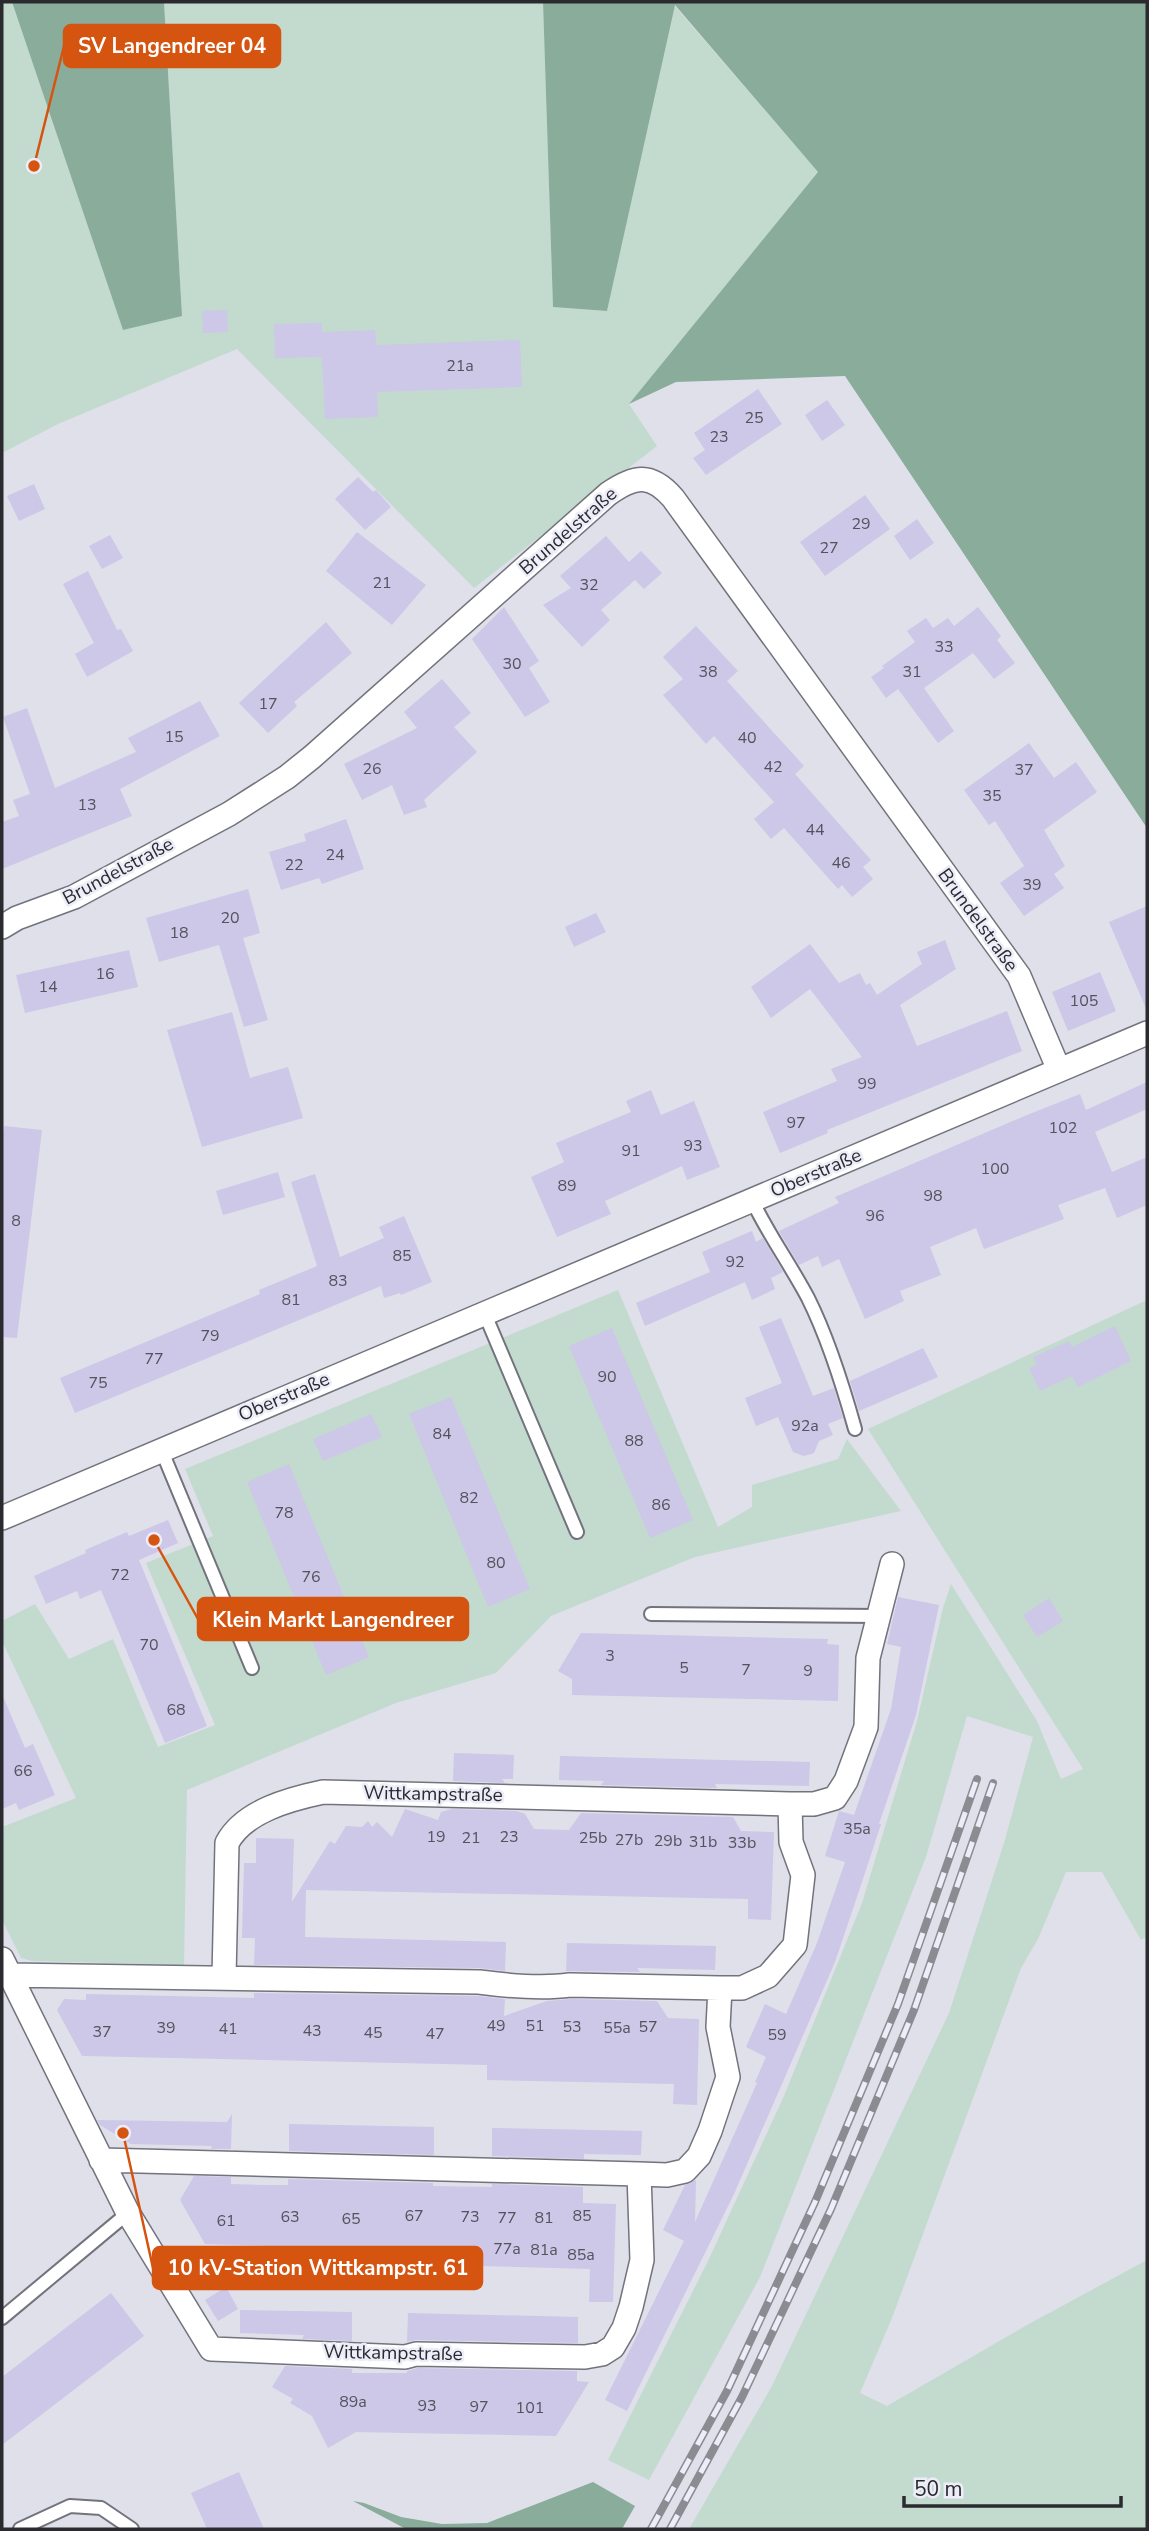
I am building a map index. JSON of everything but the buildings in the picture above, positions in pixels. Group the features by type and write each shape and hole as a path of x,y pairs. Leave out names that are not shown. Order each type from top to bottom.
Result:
{"street":[{"name":"Brundelstraße","path":"2,927 17,918 74,897 229,814 287,776 608,495 624,483 642,479 661,484 673,498 1019,976 1059,1070"},
{"name":"Oberstraße","path":"2,1518 1147,1033"},
{"name":"Wittkampstraße","path":"224,1977 227,1843 232,1833 242,1824 299,1797 323,1792 790,1804 814,1804 835,1798 846,1781 866,1727 868,1658 891,1564"},
{"name":"Wittkampstraße","path":"639,2175 642,2260 624,2328 613,2347 602,2354 585,2357 416,2354 405,2357 211,2349 128,2213 6,1967 224,1977 479,1982 509,1986 742,1988 768,1976 795,1945 803,1875 791,1842 790,1804"},
{"path":"101,2160 639,2175 667,2175 685,2171 698,2156 710,2130 728,2077 718,2027 720,1988"}],"lane":[{"path":"752,1199 765,1228 807,1298 855,1429"},
{"path":"484,1312 577,1532"},
{"path":"160,1449 252,1668"},
{"path":"651,1614 878,1616"},
{"path":"2,2318 128,2213"},
{"path":"20,2529 70,2506 102,2508 132,2529"}],"green space":[{"path":"2,2 12,2 123,330 182,315 164,2 543,2 553,307 607,311 674,5 818,172 629,404 657,446 474,588 237,349 58,424 2,453"},
{"path":"12,2 164,2 182,316 123,330"},
{"path":"543,2 1147,2 1147,828 845,376 676,382 629,404 818,172 675,5 607,311 553,307"},
{"path":"618,1290 718,1527 752,1507 752,1485 838,1459 847,1439 901,1511 695,1557 551,1616 496,1673 396,1703 187,1790 184,1965 32,1961 21,1958 2,1920 2,1827 76,1798 2,1641 2,1621 35,1604 69,1659 113,1639 158,1747 215,1725 146,1563 213,1536 185,1469"},
{"path":"1147,1300 1147,1937 1141,1940 1102,1872 1066,1872 1038,1939 1021,1968 892,2318 860,2393 887,2406 1147,2260 1147,2529 689,2529 772,2386 949,2013 1004,1843 1033,1737 967,1716 926,1857 760,2277 649,2480 608,2460 708,2261 784,2096 862,1903 917,1721 951,1584 1037,1721 1061,1779 1083,1769 868,1429"},
{"path":"593,2482 635,2506 622,2529 406,2529 353,2501 401,2517 442,2524 487,2523"}],"railway":[{"path":"651,2529 727,2391 815,2202 898,2004 977,1779"},
{"path":"670,2529 742,2397 831,2209 914,2010 993,1783"}],"place":[{"name":"SV Langendreer 04","path":"34,166"},
{"name":"Klein Markt Langendreer","path":"154,1540"},
{"name":"10 kV-Station Wittkampstr. 61","path":"123,2133"}]}
